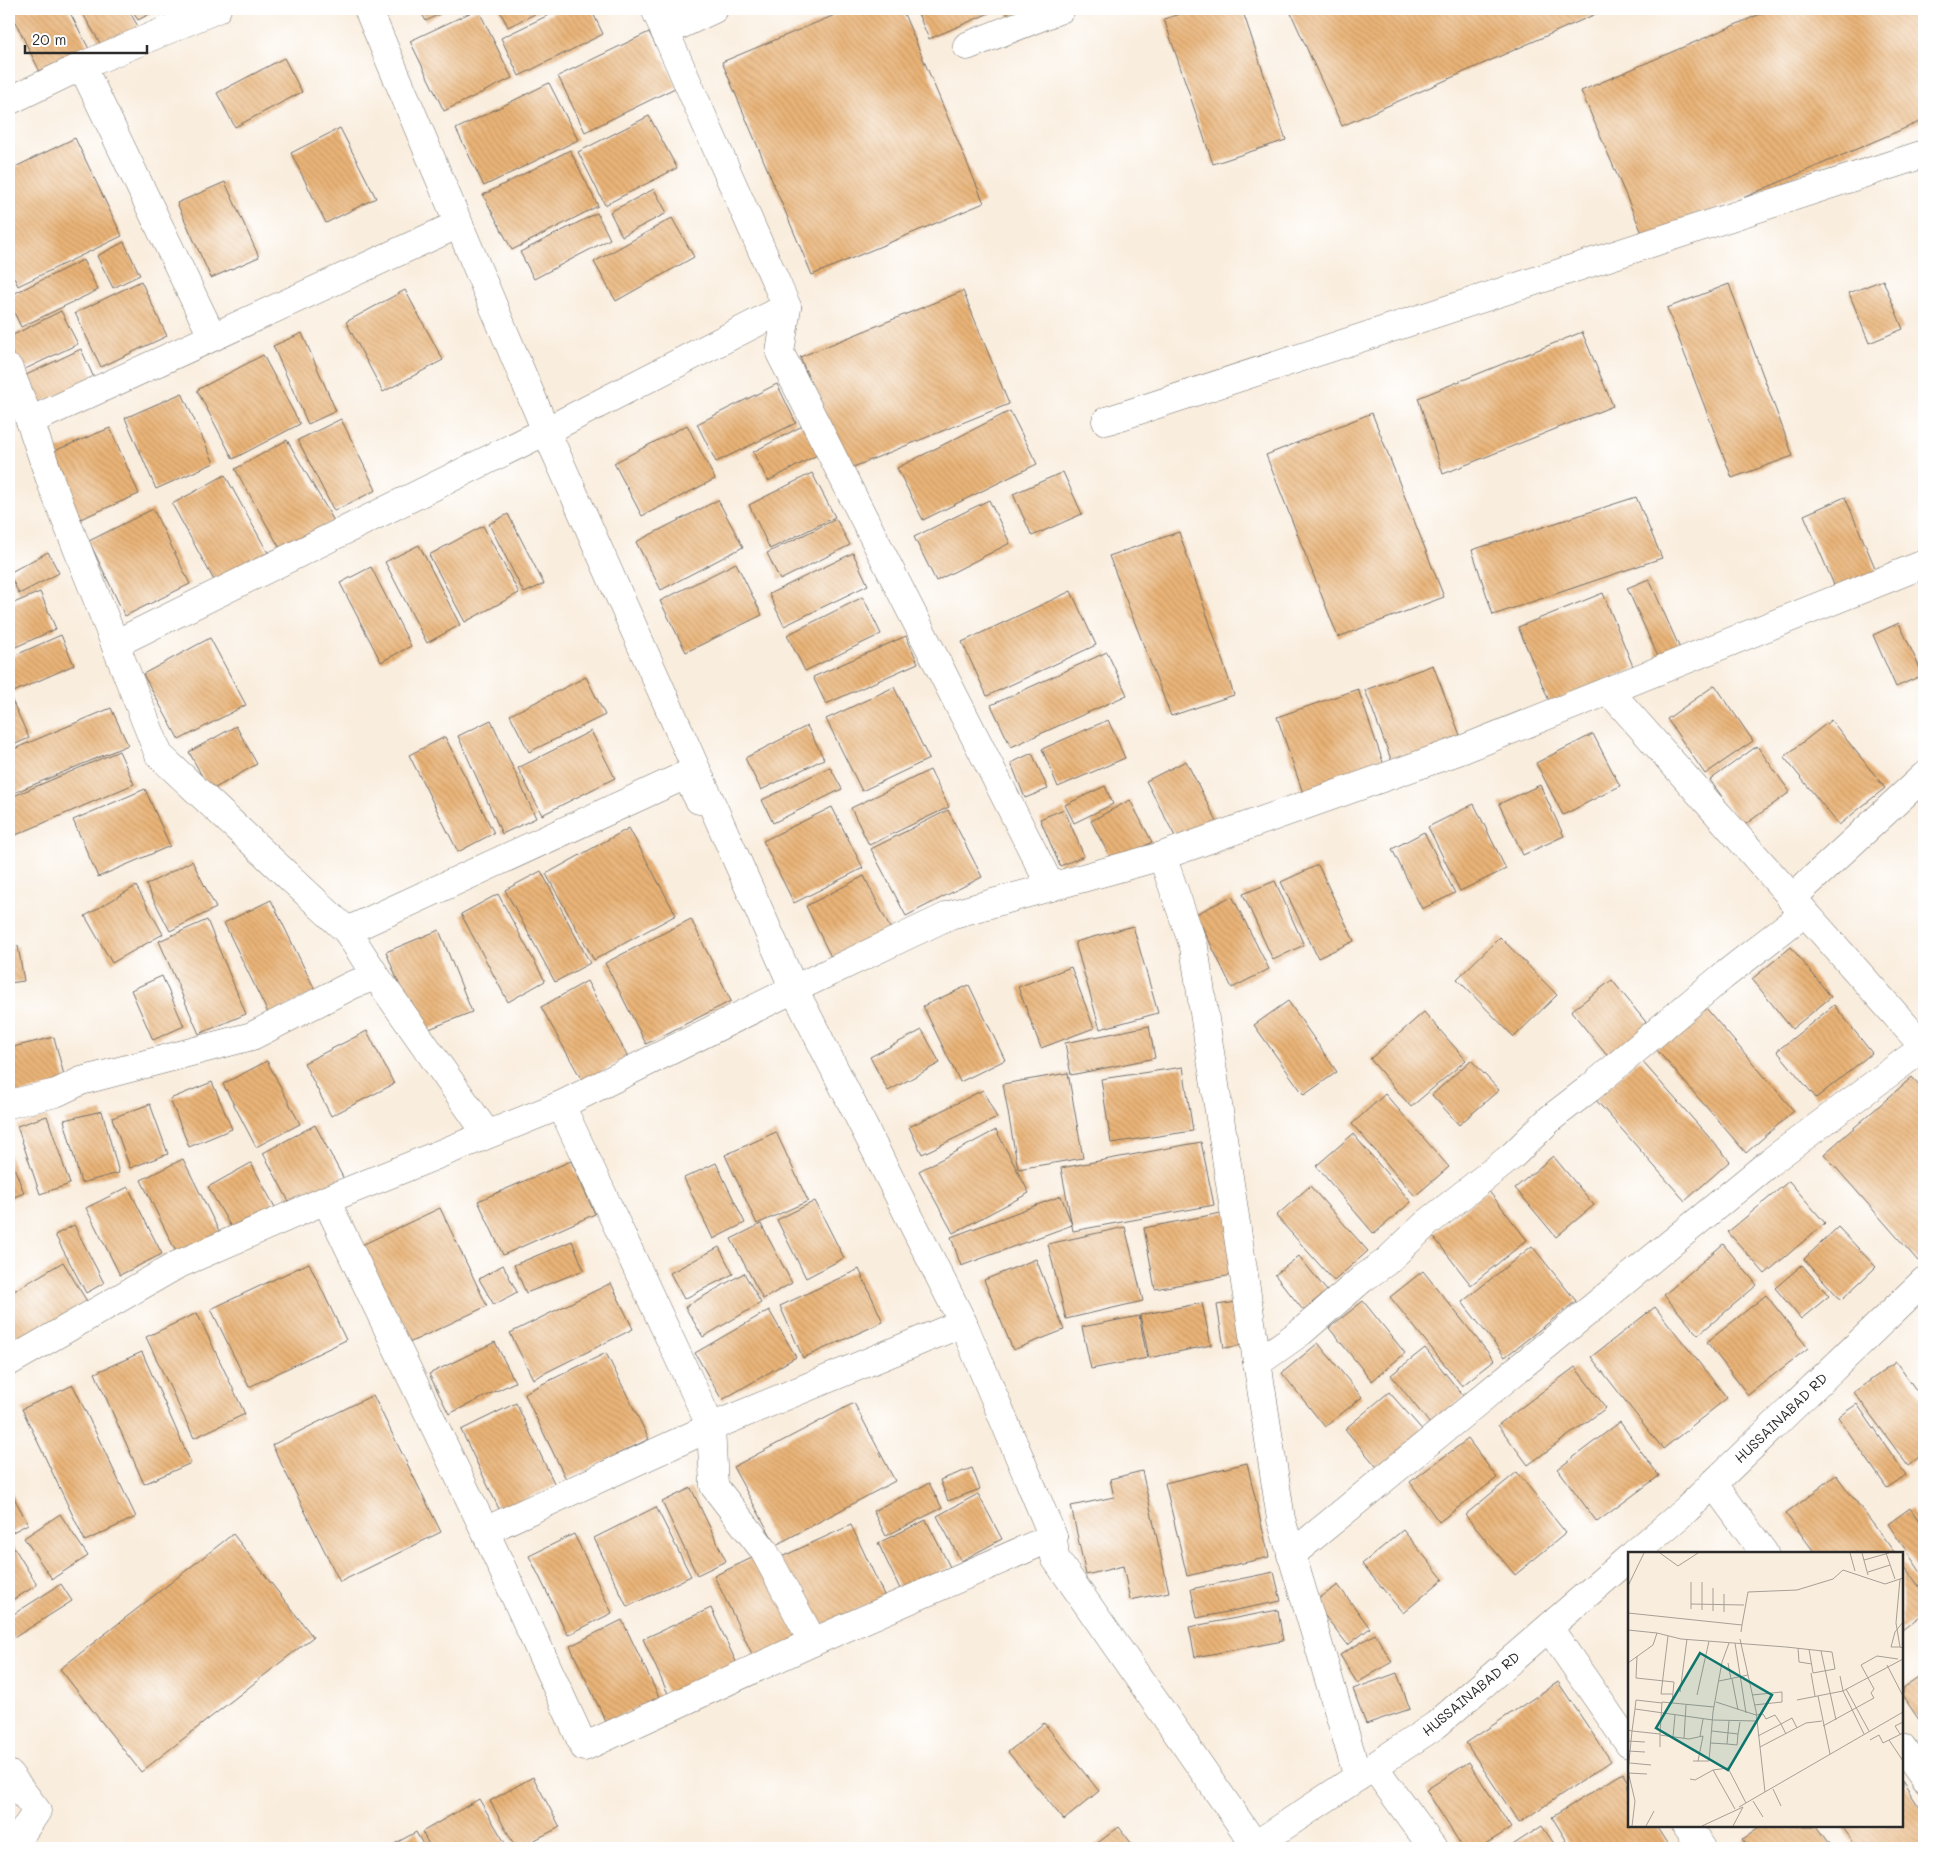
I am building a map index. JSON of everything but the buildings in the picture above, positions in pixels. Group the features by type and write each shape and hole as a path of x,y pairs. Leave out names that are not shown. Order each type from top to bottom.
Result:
{"street":[{"path":"9,101 82,66 217,9"},
{"path":"368,9 546,431 794,989"},
{"path":"714,9 660,20 786,307 780,353 1051,886"},
{"path":"967,46 1061,9"},
{"path":"82,66 212,336"},
{"path":"1106,421 1924,154"},
{"path":"30,421 459,224"},
{"path":"115,644 546,431 786,307"},
{"path":"9,370 30,421 52,485 159,756 347,931 486,1134"},
{"path":"9,1362 177,1265 326,1200 561,1105 794,989 950,915 1162,856 1461,750 1924,564"},
{"path":"1291,1555 1770,1162 1924,1047 1609,691"},
{"path":"347,931 686,775 963,1323 1053,1537 1055,1558 1253,1847"},
{"path":"1257,1363 1301,1332 1362,1279 1386,1262 1426,1224 1512,1156 1551,1118 1590,1088 1729,972 1798,906 1924,776"},
{"path":"1162,856 1194,947 1280,1519 1366,1772 1433,1848"},
{"path":"9,1104 56,1093 81,1081 252,1036 352,985 376,976"},
{"path":"561,1105 711,1427 714,1486 763,1549 813,1642"},
{"path":"326,1200 485,1531 584,1747 813,1642 1053,1537"},
{"name":"HUSSAINABAD RD","path":"1636,1552 1687,1509 1924,1281"},
{"path":"485,1531 711,1427 963,1323"},
{"path":"1713,1483 1763,1552"},
{"name":"HUSSAINABAD RD","path":"1253,1847 1436,1725 1628,1559"},
{"path":"1549,1628 1628,1743"},
{"path":"1903,1748 1924,1778"},
{"path":"9,1774 37,1811 12,1848"},
{"path":"1687,1827 1702,1848"}]}
